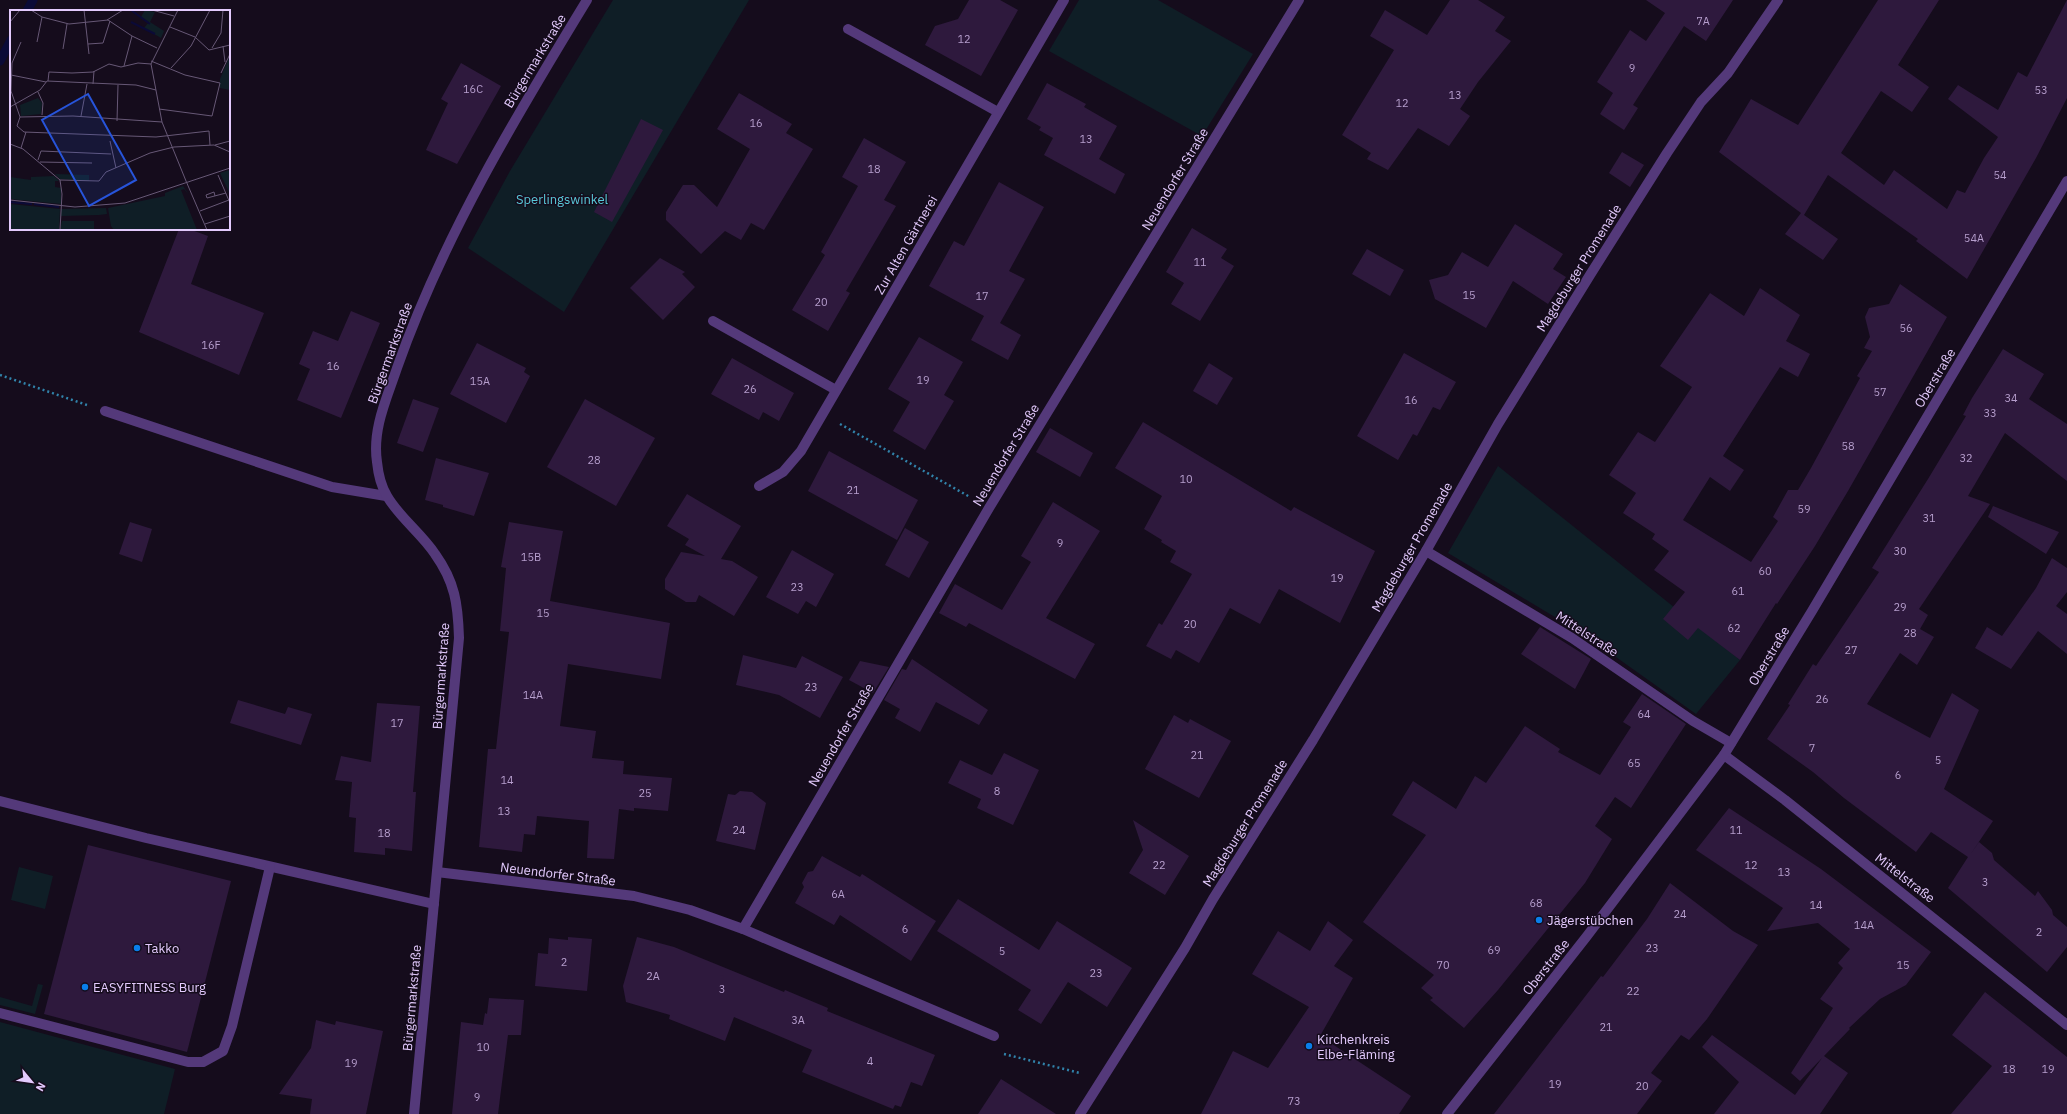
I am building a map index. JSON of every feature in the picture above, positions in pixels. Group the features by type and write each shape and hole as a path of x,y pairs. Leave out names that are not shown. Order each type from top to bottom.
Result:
{"street":[{"name":"Bürgermarkstraße","path":"414,1114 459,638 458,611 456,594 435,554 386,496 380,477 376,455 377,425 422,302 473,194 587,0"},
{"name":"Zur Alten Gärtnerei","path":"759,486 783,472 802,451 822,414 1064,0"},
{"name":"Neuendorfer Straße","path":"743,930 989,508 1299,0"},
{"name":"Magdeburger Promenade","path":"1080,1114 1185,948 1213,899 1313,740 1426,551 1502,417 1667,152 1701,102 1732,68 1778,0"},
{"path":"848,29 998,112"},
{"name":"Oberstraße","path":"1447,1114 1592,930 1724,756 1812,611 2067,181"},
{"path":"713,321 836,390"},
{"path":"105,410 332,487 386,496"},
{"name":"Mittelstraße","path":"1426,551 1572,638 1693,721 1731,743"},
{"name":"Mittelstraße","path":"1724,756 1785,800 2067,1025"},
{"path":"0,801 146,838 434,904"},
{"path":"0,1013 188,1062 203,1062 223,1051 232,1026 270,867"},
{"name":"Neuendorfer Straße","path":"437,872 634,896 690,910 743,930 994,1036"}],"path":[{"path":"0,375 105,410"},
{"path":"822,414 989,508"},
{"path":"994,1036 1003,1054 1079,1072 1099,1086"}],"green space":[{"name":"Sperlingswinkel","path":"613,0 749,0 564,312 468,248 510,171"},
{"path":"1079,0 1158,0 1253,54 1202,136 1049,51"},
{"path":"1498,466 1740,660 1696,714 1585,635 1448,553"},
{"path":"19,867 53,876 45,909 11,900"},
{"path":"38,984 43,985 35,1014 0,1005 0,997 32,1006"},
{"path":"0,1022 175,1069 164,1114 0,1114"}],"building":[{"path":"969,0 1000,0 1018,10 981,76 925,45 935,26 958,19"},
{"path":"1450,0 1478,0 1505,17 1495,31 1511,41 1478,82 1460,109 1470,116 1449,146 1418,128 1388,170 1367,159 1371,153 1342,135 1394,50 1370,36 1385,10 1427,35"},
{"path":"1646,0 1733,0 1706,41 1684,26 1633,105 1638,108 1624,130 1600,114 1613,93 1597,82 1630,30 1646,41 1665,13"},
{"path":"1878,0 1939,0 1898,65 1929,87 1912,112 1881,91 1841,153 1884,185 1894,170 1947,209 1957,190 1965,193 1984,158 1998,137 1948,99 1958,85 1998,110 2018,72 2027,77 2067,0 2067,98 2036,158 1967,279 1916,241 1918,239 1828,175 1804,215 1838,239 1823,260 1785,234 1801,213 1719,152 1751,99 1798,125"},
{"path":"461,63 501,86 457,164 426,150 448,103 441,99"},
{"path":"1047,83 1086,104 1084,107 1117,126 1099,159 1125,174 1115,194 1044,155 1053,138 1039,130 1041,127 1027,119"},
{"path":"739,93 792,124 786,133 813,149 764,230 751,223 741,240 725,231 701,254 666,220 666,212 683,185 694,185 717,207 750,149 717,129"},
{"path":"641,119 663,130 612,222 594,212"},
{"path":"864,138 906,162 884,200 896,206 846,291 850,293 828,331 792,310 825,255 821,252 858,186 842,177"},
{"path":"1622,152 1644,165 1630,187 1609,173"},
{"path":"999,182 1044,207 1009,271 1025,279 1000,323 1021,335 1008,360 971,340 984,316 929,286 954,241 964,246"},
{"path":"1515,224 1563,254 1553,269 1566,277 1548,304 1513,281 1486,328 1435,299 1429,280 1448,275 1462,252 1488,267"},
{"path":"1192,228 1227,249 1221,258 1234,266 1200,321 1171,304 1184,283 1166,272"},
{"path":"179,230 192,230 208,236 191,284 264,313 239,375 139,332"},
{"path":"1367,249 1404,270 1390,296 1352,274"},
{"path":"660,258 685,272 682,274 695,287 663,320 630,288"},
{"path":"1900,284 1947,317 1848,491 1815,546 1777,604 1776,603 1740,660 1698,628 1688,640 1663,619 1685,592 1654,570 1669,551 1652,539 1655,534 1623,513 1636,493 1609,475 1638,432 1655,442 1692,387 1660,366 1710,293 1744,316 1760,288 1800,315 1786,341 1810,354 1798,377 1780,367 1723,456 1744,470 1730,491 1710,477 1683,520 1751,562 1778,521 1773,517 1788,490 1798,490 1860,378 1857,376 1872,351 1864,348 1870,337 1865,317 1869,308 1889,304"},
{"path":"351,311 380,323 341,418 297,400 310,369 299,364 313,331 338,341"},
{"path":"919,337 963,362 944,395 954,401 925,450 893,431 910,402 888,389"},
{"path":"477,343 526,368 524,372 530,376 506,423 450,394"},
{"path":"2003,349 2044,374 2029,399 2067,424 2067,481 2005,433 1968,496 1990,504 1919,609 1928,615 1920,629 1934,637 1917,665 1900,653 1867,704 1930,738 1952,693 1979,710 1944,789 1993,821 1970,855 1979,842 1992,853 1994,860 2035,896 2038,891 2052,910 2053,915 2067,927 2067,947 2047,972 1948,888 1968,857 1931,832 1916,852 1844,798 1813,772 1767,739 1790,705 1788,704 1813,664 1816,666 1879,572 1872,568 1966,416 1963,415 1972,398"},
{"path":"1404,353 1456,382 1440,410 1433,407 1417,436 1413,434 1398,460 1357,436"},
{"path":"732,358 794,393 779,421 763,412 759,420 711,394"},
{"path":"1209,363 1233,378 1217,405 1193,391"},
{"path":"413,399 439,408 423,452 397,443"},
{"path":"585,399 655,438 616,506 547,467"},
{"path":"1143,422 1291,511 1294,507 1375,551 1340,623 1279,589 1260,624 1230,608 1199,663 1176,650 1171,659 1146,646 1159,623 1162,625 1192,574 1170,562 1176,551 1144,529 1162,496 1115,468"},
{"path":"1050,428 1093,453 1080,477 1036,452"},
{"path":"829,451 918,500 897,540 808,491"},
{"path":"436,458 489,473 474,516 425,500"},
{"path":"687,494 741,526 721,559 732,561 758,577 734,616 699,595 696,602 686,602 665,589 665,579 681,552 705,556 685,545 689,539 667,526"},
{"path":"1053,502 1100,531 1046,618 1095,644 1075,679 969,623 966,627 939,613 955,584 1002,610 1031,562 1021,556"},
{"path":"1993,506 2059,532 2046,554 1988,517"},
{"path":"130,522 152,529 142,562 119,554"},
{"path":"509,522 563,531 550,601 670,623 661,679 568,664 560,726 596,731 592,758 624,761 623,774 672,778 668,811 634,808 634,811 619,809 614,859 587,858 589,821 537,816 535,835 524,834 522,852 479,847 488,749 496,749 509,632 500,631 506,568 501,567"},
{"path":"905,528 929,542 909,578 885,565"},
{"path":"792,550 834,574 816,607 806,601 798,614 766,597"},
{"path":"2052,558 2067,568 2067,592 2056,606 2067,614 2067,654 2038,631 2011,669 1975,648 1987,627 2002,636 2036,588"},
{"path":"1540,627 1591,659 1575,689 1521,654"},
{"path":"743,655 796,668 802,656 843,677 820,718 779,695 736,685"},
{"path":"912,659 988,710 979,725 936,702 920,732 895,718 900,709 884,700 902,669 906,670"},
{"path":"860,661 889,667 873,693 849,680"},
{"path":"1642,694 1686,724 1631,808 1615,797 1595,826 1612,839 1585,883 1498,990 1464,1028 1430,1000 1433,998 1421,988 1434,975 1363,922 1426,835 1392,815 1413,781 1456,809 1475,776 1486,783 1525,726 1560,749 1558,752 1600,775 1631,727 1623,722"},
{"path":"238,700 285,714 288,707 312,714 301,745 230,723"},
{"path":"377,703 420,706 413,792 416,792 412,851 385,848 385,855 354,852 356,818 349,817 352,782 335,780 341,756 371,762"},
{"path":"1174,715 1188,723 1190,719 1231,741 1199,798 1145,769"},
{"path":"1004,753 1039,770 1013,825 977,808 981,799 948,783 960,760 992,775"},
{"path":"740,791 752,792 766,803 755,850 716,841 728,794 735,795"},
{"path":"1729,808 1821,869 1931,952 1906,985 1880,999 1849,1028 1850,1029 1824,1056 1848,1073 1820,1114 1714,1114 1739,1082 1702,1047 1712,1035 1795,1095 1822,1058 1800,1081 1791,1073 1833,1008 1820,999 1843,968 1838,963 1850,949 1818,923 1767,931 1783,908 1696,850"},
{"path":"1133,820 1189,856 1165,895 1129,873 1143,850"},
{"name":"Takko","path":"88,845 231,881 187,1052 44,1014"},
{"path":"822,856 860,877 862,874 936,921 911,961 840,915 834,925 795,903 804,887 802,883 808,872 813,871"},
{"path":"1670,883 1733,931 1758,945 1707,1019 1689,1040 1681,1035 1651,1073 1662,1081 1637,1114 1494,1114 1601,976 1603,977 1647,919"},
{"path":"958,899 1039,950 1057,921 1132,968 1107,1007 1068,982 1041,1024 1018,1010 1031,990 937,931"},
{"path":"1328,921 1353,940 1334,966 1353,978 1320,1036 1411,1096 1399,1114 1201,1114 1233,1051 1268,1068 1309,1007 1252,974 1278,931 1310,951"},
{"path":"568,937 592,939 587,991 535,986 538,953 548,954 549,938 568,940"},
{"path":"637,937 674,947 784,992 785,990 828,1008 827,1011 935,1055 922,1086 911,1082 901,1107 895,1105 893,1109 802,1072 812,1050 734,1017 725,1041 669,1019 670,1015 626,1002 623,986"},
{"path":"1985,992 2067,1057 2067,1114 1951,1114 1992,1066 1952,1035"},
{"path":"489,998 524,1000 521,1035 508,1035 498,1114 452,1114 461,1022 483,1025 485,1013 487,1014"},
{"path":"316,1020 335,1025 336,1021 383,1031 366,1114 310,1114 312,1099 279,1094 311,1048"},
{"path":"1001,1079 1056,1114 978,1114"}],"waterway":[{"path":"28,10 33,0"},
{"path":"0,61 10,42"}],"place":[{"name":"Jägerstübchen","path":"1539,920"},
{"name":"Takko","path":"137,948"},
{"name":"EASYFITNESS Burg","path":"85,987"},
{"name":"Kirchenkreis Elbe-Fläming","path":"1309,1046"}]}
